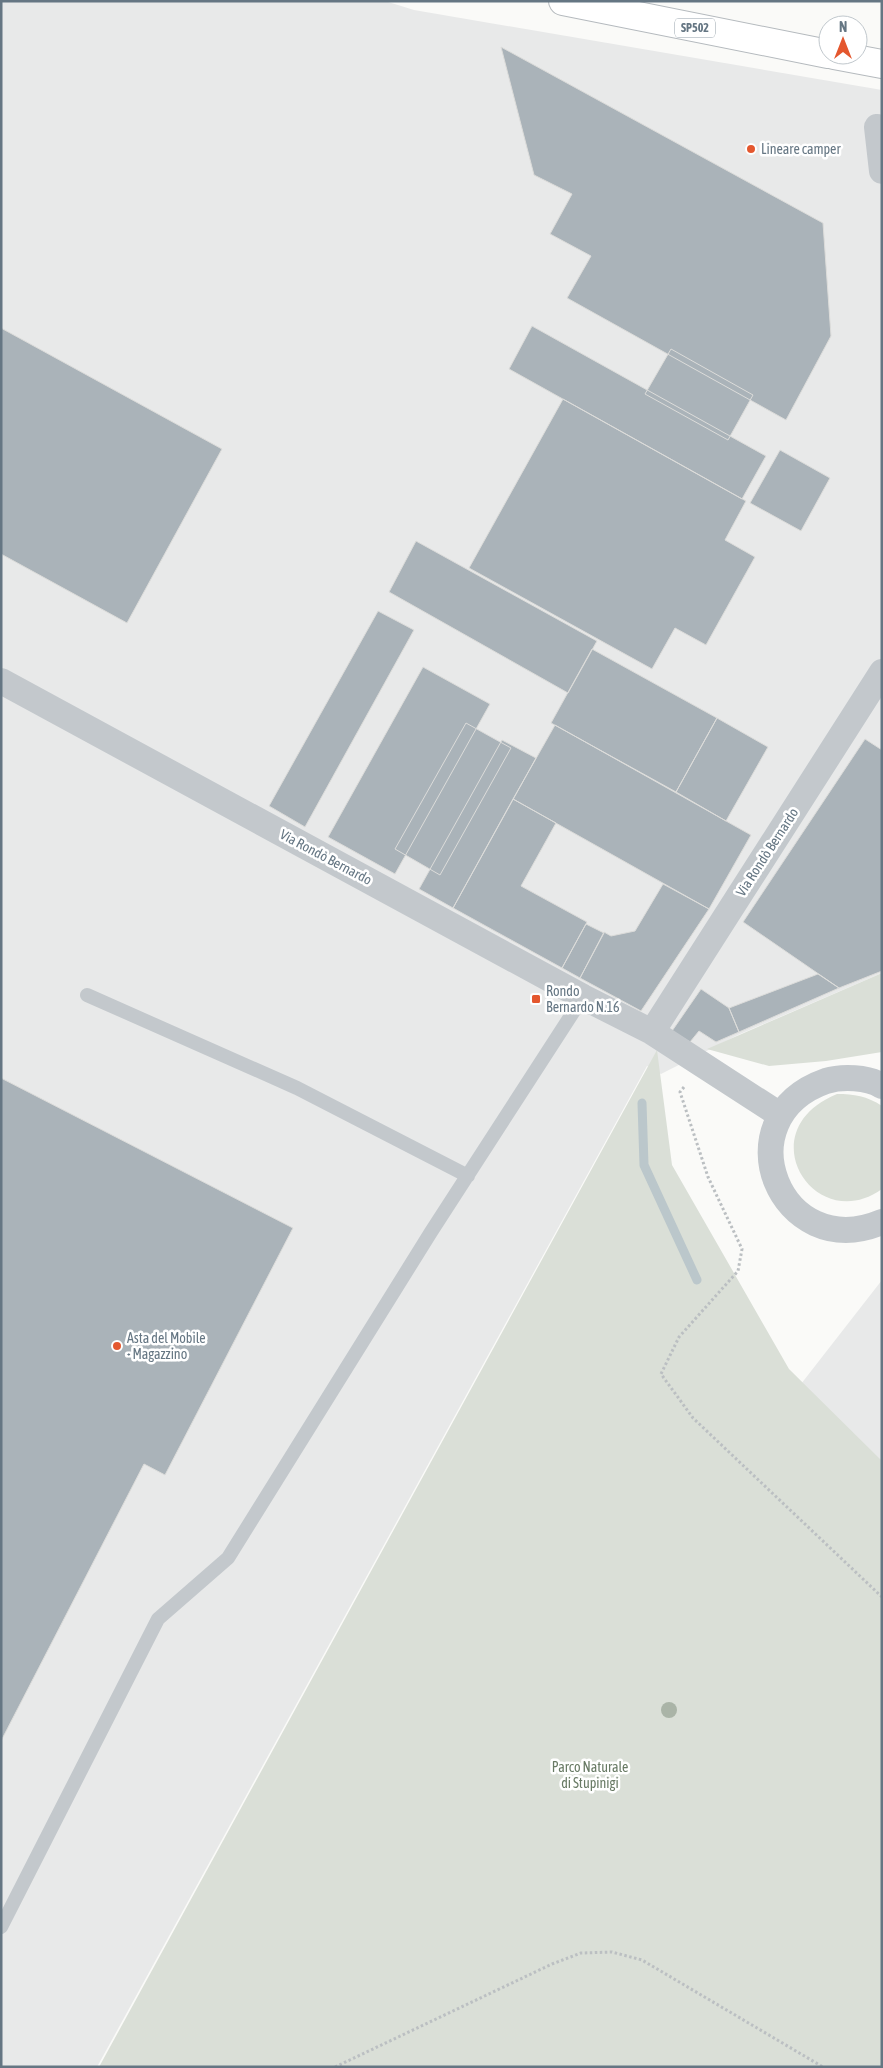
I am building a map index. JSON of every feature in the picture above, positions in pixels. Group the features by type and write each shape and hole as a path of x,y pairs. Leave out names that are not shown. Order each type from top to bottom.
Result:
{"main road":[{"name":"SP502","path":"563,1 818,52"},
{"path":"868,61 882,64"}],"street":[{"path":"877,127 882,171"},
{"name":"Via Rondò Bernardo","path":"652,1032 882,672"},
{"name":"Via Rondò Bernardo","path":"1,681 652,1032 780,1115"},
{"path":"882,1086 876,1082 837,1077 807,1088 780,1115 770,1144 772,1172 782,1196 799,1214 823,1227 852,1231 882,1222"}],"lane":[{"path":"87,995 297,1088 468,1176"},
{"path":"1,1927 158,1619 228,1558 468,1176 584,997"}],"path":[{"path":"699,1063 680,1092 708,1177 742,1249 738,1271 679,1337 661,1374 693,1418 882,1596"},
{"path":"335,2067 552,1964 581,1953 612,1952 642,1960 824,2067"}],"shaded area":[{"path":"1,1 385,1 414,10 882,90 882,973 738,1035 661,1074 647,1066 97,2067 1,2067"},
{"path":"882,1280 882,1463 801,1384"}],"green space":[{"path":"882,973 882,1052 826,1061 769,1066 707,1049"},
{"name":"Parco Naturale di Stupinigi","path":"657,1050 672,1165 789,1369 882,1461 882,2067 99,2067"},
{"path":"837,1094 860,1096 882,1106 882,1189 857,1200 834,1200 815,1190 801,1173 794,1153 797,1131 810,1111"}],"building":[{"path":"501,47 823,223 831,336 786,420 567,298 591,256 550,234 572,194 534,175"},
{"path":"532,326 766,456 742,499 509,369"},
{"path":"1,328 222,449 127,623 1,554"},
{"path":"671,349 753,395 728,440 645,394"},
{"path":"563,399 746,501 725,540 755,557 706,645 675,628 652,669 469,568"},
{"path":"780,450 830,478 801,531 750,503"},
{"path":"416,541 597,641 568,693 389,592"},
{"path":"378,611 414,630 305,827 269,806"},
{"path":"592,649 717,718 676,792 551,723"},
{"path":"423,667 490,704 395,874 328,837"},
{"path":"717,718 768,747 726,821 676,792"},
{"path":"466,723 511,748 440,875 395,849"},
{"path":"555,725 751,835 709,909 513,799"},
{"path":"865,739 882,750 882,971 839,988 743,922"},
{"path":"502,740 536,758 453,908 419,889"},
{"path":"513,799 556,823 521,886 587,922 562,968 453,908"},
{"path":"663,884 709,909 641,1011 580,978 604,932 611,936 635,931"},
{"path":"586,924 604,933 580,978 562,968"},
{"path":"818,974 839,988 739,1032 729,1008"},
{"path":"701,989 729,1008 739,1032 716,1042 699,1031 690,1042 672,1031"},
{"name":"Asta del Mobile - Magazzino","path":"1,1078 293,1228 165,1475 144,1464 1,1741"}],"waterway":[{"path":"642,1103 644,1165 697,1280"}],"place":[{"name":"Lineare camper","path":"751,149"},
{"name":"Rondo Bernardo N.16","path":"536,999"},
{"name":"Asta del Mobile - Magazzino","path":"117,1346"}]}
